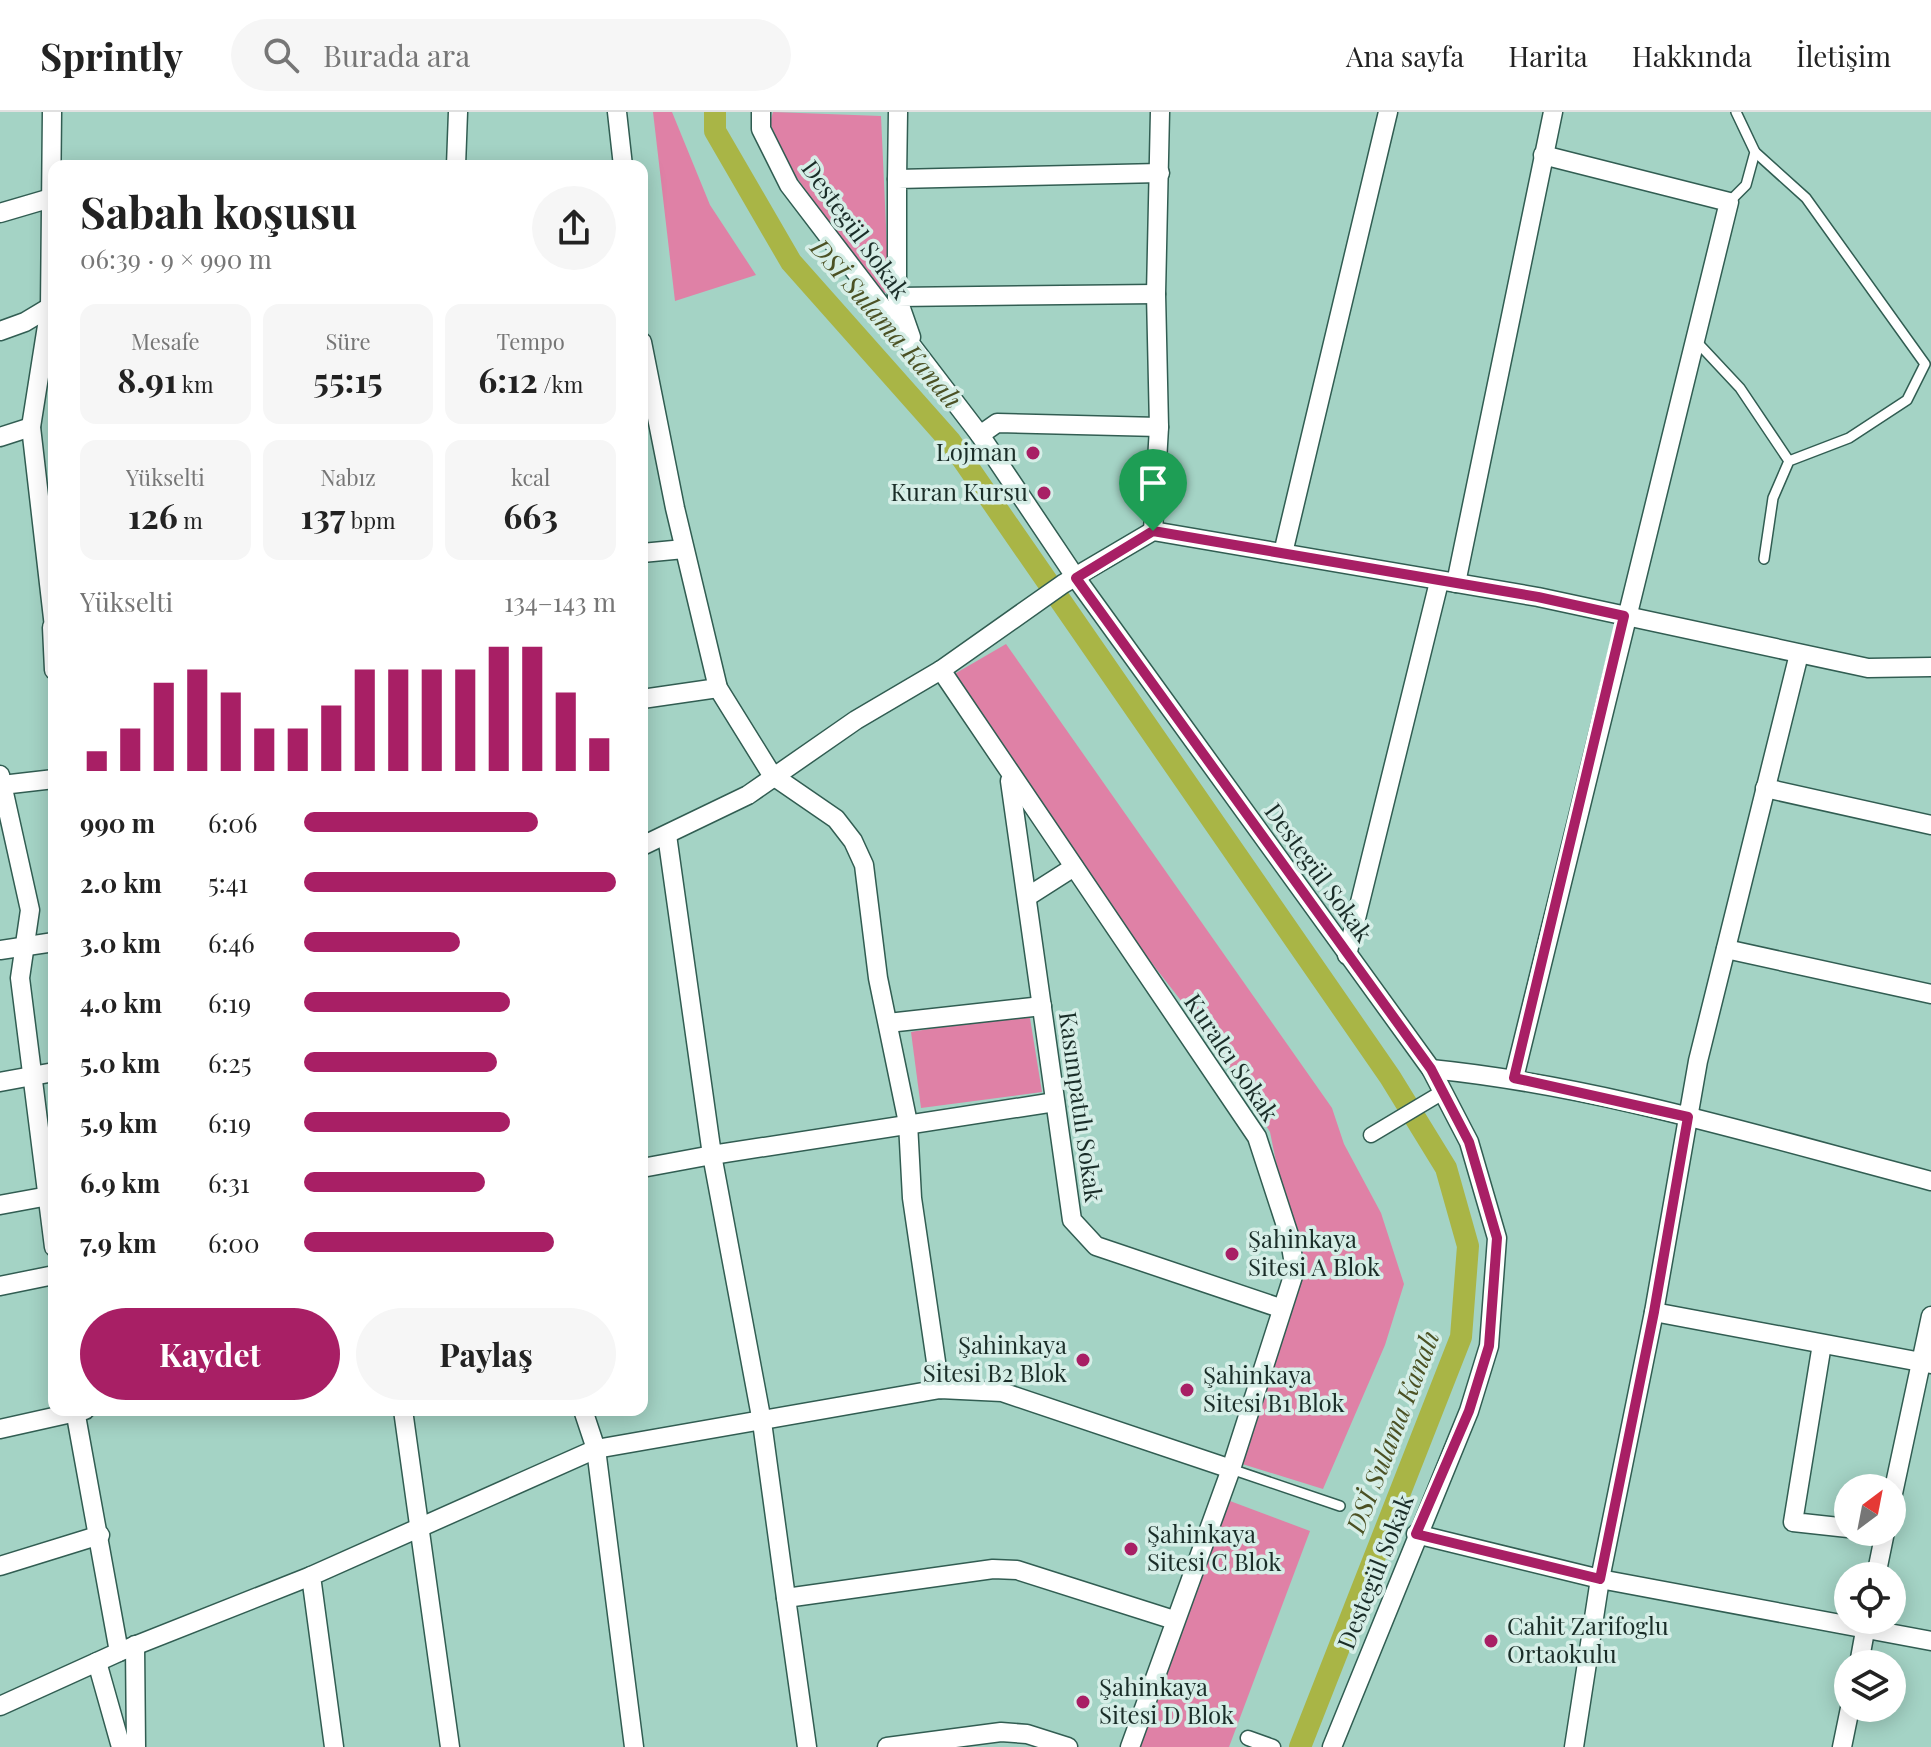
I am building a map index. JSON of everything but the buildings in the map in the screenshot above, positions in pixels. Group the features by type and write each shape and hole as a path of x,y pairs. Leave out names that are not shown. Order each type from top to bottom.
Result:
{"street":[{"path":"51,160 52,112"},
{"path":"456,160 458,112"},
{"path":"617,112 622,160"},
{"name":"Destegül Sokak","path":"761,112 761,129 789,185 980,435 1070,581 1431,1069 1469,1142 1497,1238 1489,1346 1469,1411 1416,1534 1332,1747"},
{"path":"898,112 897,297 917,353"},
{"path":"1153,531 1159,427 1156,294 1160,112"},
{"path":"1283,553 1388,112"},
{"path":"1347,955 1447,582 1553,112"},
{"path":"1514,1078 1624,616 1729,202 1543,155"},
{"path":"897,179 1160,173"},
{"path":"0,213 48,199"},
{"path":"897,297 1156,294"},
{"path":"0,331 25,322 48,308"},
{"path":"648,372 684,549 718,688 772,775 836,819 853,841 864,865 888,1023 908,1123 912,1198 940,1389"},
{"path":"47,523 31,427 48,380"},
{"path":"980,435 997,423 1159,427"},
{"path":"0,437 31,427"},
{"path":"648,843 748,795 772,775 941,670 1070,581 1153,531 1447,582 1868,668 1931,667"},
{"path":"648,552 684,549"},
{"path":"1574,1747 1600,1579 1654,1312 1688,1117 1799,654"},
{"name":"Kuralcı Sokak","path":"941,670 1257,1137 1289,1235 1295,1270 1280,1308 1231,1469 1130,1747"},
{"path":"648,698 718,688"},
{"name":"Kasımpatılı Sokak","path":"1009,774 1072,1220 1096,1246 1280,1308"},
{"path":"48,779 1,780 30,910 20,978 48,1170"},
{"path":"1765,788 1931,825"},
{"path":"667,835 712,1155 762,1422 807,1747"},
{"path":"1027,897 1074,867"},
{"path":"0,950 48,943"},
{"path":"1726,949 1931,994"},
{"path":"888,1023 1042,1006"},
{"path":"1431,1069 1514,1078 1688,1117 1931,1181"},
{"path":"0,1082 48,1073"},
{"path":"1371,1135 1443,1092"},
{"path":"648,1167 908,1123 1055,1102"},
{"path":"0,1205 48,1196"},
{"path":"0,1286 48,1276"},
{"path":"1654,1312 1926,1363"},
{"path":"1898,1474 1926,1363 1931,1316"},
{"path":"1822,1344 1793,1522 1834,1526"},
{"path":"0,1706 127,1649 311,1576 596,1449 940,1389 1002,1392 1231,1469"},
{"path":"0,1429 54,1416"},
{"path":"80,1416 100,1535 127,1649 136,1747"},
{"path":"404,1416 450,1747"},
{"path":"585,1416 596,1449 634,1747"},
{"path":"1416,1534 1600,1579 1834,1619"},
{"path":"0,1566 100,1535"},
{"path":"786,1598 977,1571 1017,1570 1174,1620"},
{"path":"311,1576 334,1747"},
{"path":"1904,1634 1931,1641"},
{"path":"97,1662 121,1747"},
{"path":"1842,1747 1847,1722"},
{"path":"887,1747 1001,1732 1027,1734 1068,1747"},
{"path":"1248,1738 1273,1747"}],"lane":[{"path":"1736,112 1755,152 1806,198 1925,364 1907,400 1849,438 1789,461 1773,498 1764,559"},
{"path":"1729,202 1746,185 1755,152"},
{"path":"1694,340 1740,388 1789,461"},
{"path":"1231,1469 1340,1506"}],"shaded area":[{"path":"653,112 672,112 710,205 756,275 675,301"},
{"path":"773,112 881,116 889,293 877,292 788,165 770,123"},
{"path":"1006,644 1332,1108 1344,1144 1381,1213 1404,1284 1385,1345 1323,1489 1239,1463 1300,1280 1270,1132 1214,1043 1112,912 951,676"},
{"path":"1029,1012 1042,1092 921,1108 911,1032"},
{"path":"1222,1498 1310,1531 1229,1747 1135,1747"}],"waterway":[{"name":"DSİ Sulama Kanalı","path":"715,112 715,131 791,262 950,441 1390,1077 1446,1168 1468,1246 1461,1337 1300,1747"}],"place":[{"name":"Lojman","path":"1033,453"},
{"name":"Kuran Kursu","path":"1044,493"},
{"name":"Şahinkaya Sitesi A Blok","path":"1232,1254"},
{"name":"Şahinkaya Sitesi B2 Blok","path":"1083,1360"},
{"name":"Şahinkaya Sitesi B1 Blok","path":"1187,1390"},
{"name":"Şahinkaya Sitesi C Blok","path":"1131,1549"},
{"name":"Cahit Zarifoglu Ortaokulu","path":"1491,1641"},
{"name":"Şahinkaya Sitesi D Blok","path":"1083,1702"}],"route":[{"path":"1153,531 1538,597 1624,616 1514,1078 1688,1117 1654,1312 1600,1579 1416,1534 1469,1411 1489,1346 1497,1238 1484,1185 1469,1142 1431,1069 1076,578 1153,531"}]}
